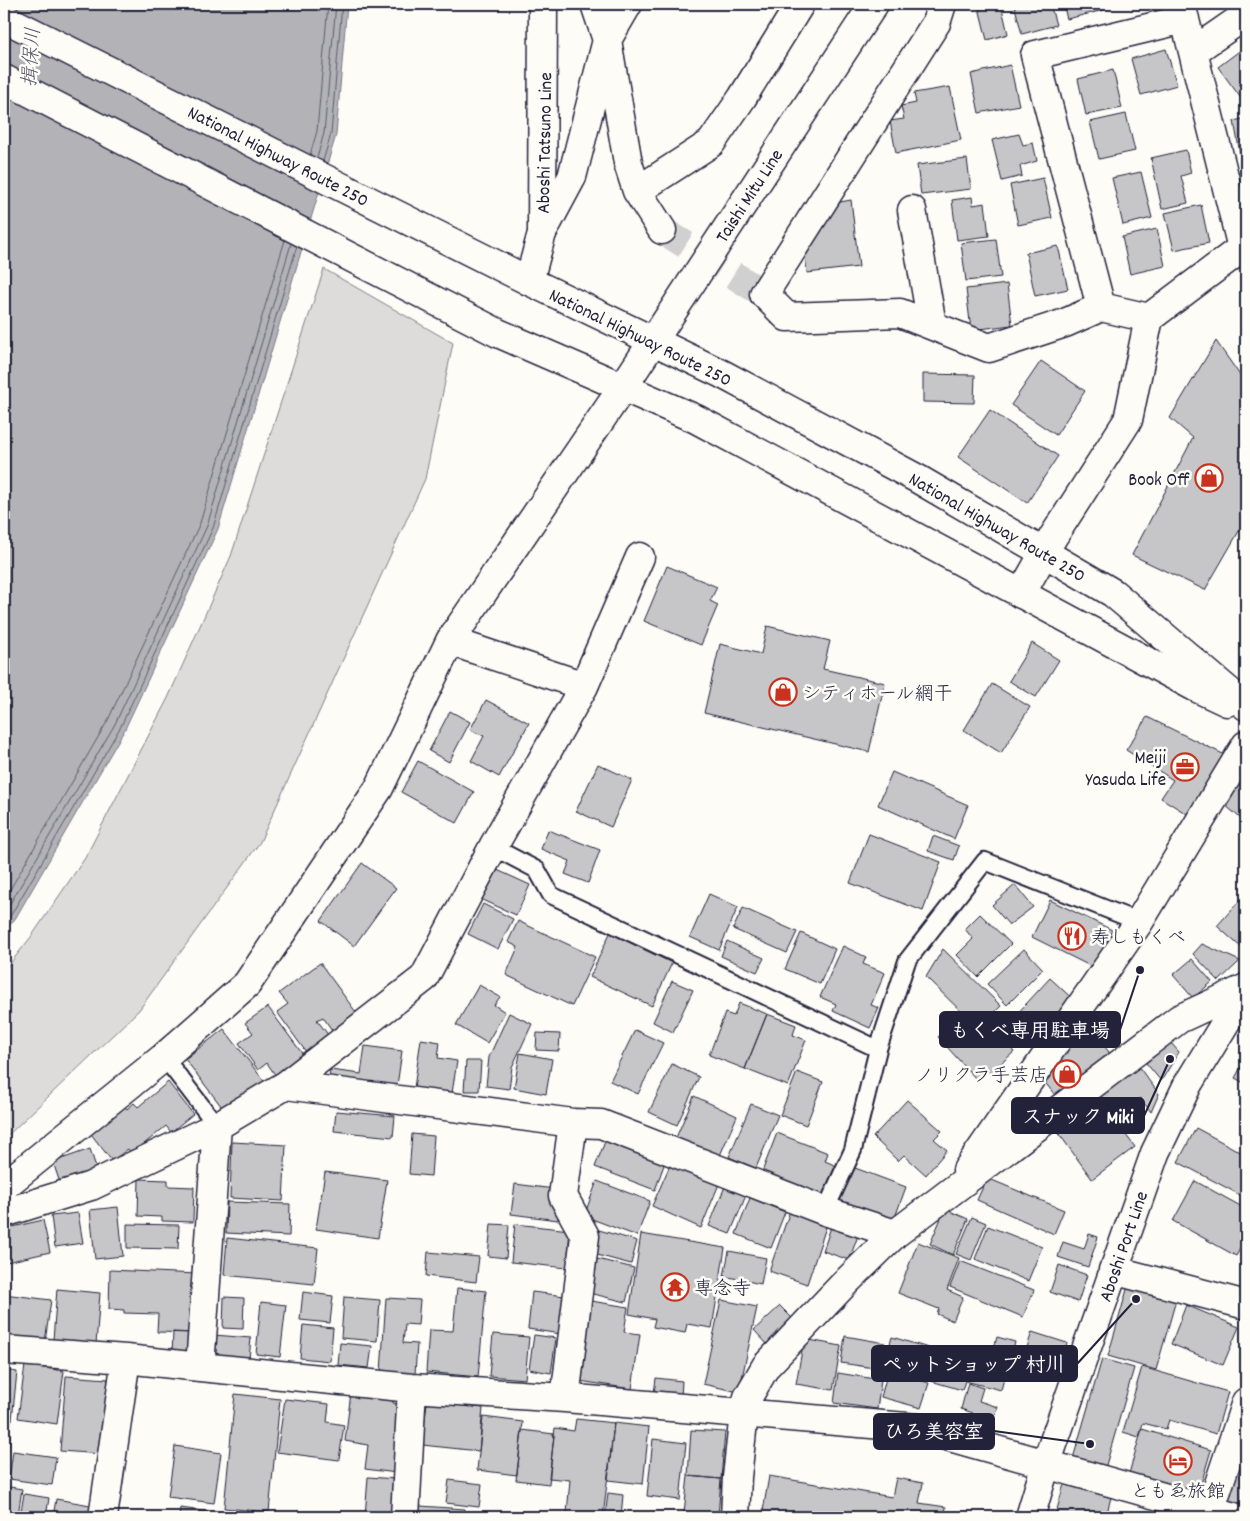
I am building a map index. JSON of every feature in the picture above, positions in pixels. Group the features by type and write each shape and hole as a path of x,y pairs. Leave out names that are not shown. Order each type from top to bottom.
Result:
{"main road":[{"name":"Aboshi Tatsuno Line","path":"530,281 542,233 544,4"},
{"path":"595,4 607,40 628,163 637,191 662,230"},
{"path":"542,233 572,177 607,40 628,4"},
{"path":"637,191 711,143 742,98 800,4"},
{"name":"Taishi Mitu Line","path":"4,1186 164,1057 247,984 253,976 379,788 450,641 623,387 874,4"},
{"path":"942,4 936,23 764,294 786,316 900,313 989,348 1065,323 1101,307 1149,318"},
{"path":"1021,594 1053,537 1128,420 1149,318 1244,247 1183,11 1035,54 1101,307"},
{"path":"1194,51 1246,16"},
{"name":"National Highway Route 250","path":"4,18 530,281 722,374 918,479 1113,593 1246,706"},
{"path":"4,79 498,333 696,420 1246,712"},
{"path":"912,210 932,325"},
{"path":"4,1213 91,1186 217,1126 286,1085 424,978 493,847 584,686 640,556"},
{"path":"450,641 584,686"},
{"path":"952,1191 1139,922 1246,745"},
{"path":"736,1517 737,1477 744,1413 748,1397 766,1366 844,1284 895,1234 1179,1019 1246,988"},
{"name":"Aboshi Port Line","path":"1030,1517 1046,1464 1154,1153 1188,1084 1246,988"},
{"path":"286,1085 574,1123 601,1124 825,1211 895,1234"},
{"path":"565,1398 585,1236 563,1196 574,1123"},
{"path":"200,1367 217,1126"},
{"path":"1113,1270 1246,1305"},
{"path":"4,1350 126,1358 412,1388 565,1398 918,1428 1222,1514 1246,1402"},
{"path":"103,1517 126,1358"},
{"path":"405,1517 412,1388"}],"lane":[{"path":"493,847 537,870 551,895 878,1049"},
{"path":"825,1211 852,1150 878,1049 907,960 985,861 1139,922"},
{"path":"164,1057 217,1126"}],"shaded area":[{"path":"324,269 453,343 425,479 260,842 139,1010 4,1139 4,971 31,937 85,858 168,698 231,556"}],"water":[{"name":"揖保川","path":"4,4 347,4 336,135 218,529 125,729 15,919 4,931"}],"building":[{"path":"978,4 1001,4 1008,34 987,40"},
{"path":"1014,4 1050,4 1056,25 1022,34"},
{"path":"1063,4 1102,4 1104,10 1067,19"},
{"path":"1246,46 1246,105 1218,67"},
{"path":"1166,49 1177,85 1141,95 1131,59"},
{"path":"1010,65 1019,105 979,113 971,74"},
{"path":"1113,70 1122,108 1086,115 1078,79"},
{"path":"950,87 961,140 896,153 890,121 904,119 901,106 916,103 914,93"},
{"path":"1126,114 1135,151 1099,159 1090,122"},
{"path":"1246,118 1246,186 1234,121"},
{"path":"1019,134 1023,145 1033,143 1037,161 1020,166 1022,176 1002,181 992,140"},
{"path":"1186,150 1191,173 1181,176 1188,203 1162,209 1151,158"},
{"path":"967,159 971,189 921,195 917,165"},
{"path":"1141,172 1152,218 1123,225 1112,178"},
{"path":"1043,178 1052,218 1018,225 1010,185"},
{"path":"972,197 973,205 985,203 989,236 957,240 952,200"},
{"path":"851,200 859,267 807,273 805,254 840,202"},
{"path":"1201,205 1209,243 1174,250 1165,213"},
{"path":"1157,229 1165,266 1130,274 1122,237"},
{"path":"996,239 1001,277 966,281 961,243"},
{"path":"1058,246 1068,289 1035,296 1026,253"},
{"path":"1007,284 1012,325 971,330 966,289"},
{"name":"Book Off","path":"1216,341 1246,384 1246,519 1205,590 1132,555 1193,438 1170,418"},
{"path":"1041,361 1085,391 1056,435 1011,405"},
{"path":"923,374 975,375 974,403 923,402"},
{"path":"990,410 1058,456 1027,503 958,457"},
{"path":"667,566 717,587 710,601 718,605 701,645 644,621"},
{"path":"767,626 830,641 823,669 885,683 869,752 704,713 720,644 761,654"},
{"path":"1032,643 1059,660 1036,697 1009,681"},
{"path":"992,684 1030,707 1001,753 964,730"},
{"path":"486,700 529,723 499,777 471,761 484,736 470,730"},
{"path":"450,711 470,722 449,762 429,751"},
{"name":"Meiji Yasuda Life","path":"1147,717 1225,755 1187,814 1161,798 1173,780 1126,750"},
{"path":"418,761 474,792 457,823 401,792"},
{"path":"598,764 632,780 611,827 576,811"},
{"path":"892,772 968,805 954,839 878,805"},
{"path":"1246,773 1246,823 1225,805"},
{"path":"548,830 600,850 588,883 565,874 570,861 541,849"},
{"path":"869,834 941,862 923,911 850,883"},
{"path":"933,836 959,846 954,860 928,851"},
{"path":"362,863 396,888 354,946 321,921"},
{"path":"495,869 530,885 516,915 481,899"},
{"path":"1015,885 1033,907 1009,925 992,905"},
{"path":"709,894 738,907 719,950 690,937"},
{"path":"1050,900 1112,930 1094,968 1032,937"},
{"path":"1240,900 1246,905 1246,945 1243,949 1217,926"},
{"path":"483,904 513,919 498,949 468,934"},
{"path":"743,908 797,932 787,953 733,929"},
{"path":"980,914 1011,944 978,977 957,955 973,939 965,929"},
{"path":"518,921 595,957 572,1006 506,975 518,947 508,942"},
{"path":"610,933 672,963 652,1006 590,977"},
{"path":"801,933 835,949 820,984 785,969"},
{"path":"727,941 764,958 757,972 721,956"},
{"path":"1202,944 1240,961 1219,981 1193,954"},
{"path":"843,946 866,957 863,964 885,973 871,1005 879,1008 870,1028 833,1011 836,1004 820,997"},
{"path":"943,949 1001,1006 978,1028 926,977"},
{"path":"1024,949 1043,969 1007,1005 987,984"},
{"path":"1192,959 1212,982 1193,998 1173,975"},
{"path":"320,963 361,1019 336,1036 323,1017 317,1020 332,1040 309,1056 277,1012 288,1004 279,993"},
{"path":"1050,978 1078,1004 1043,1042 1015,1016"},
{"path":"672,981 693,990 673,1032 653,1022"},
{"path":"479,985 500,997 494,1005 505,1012 487,1043 456,1025"},
{"path":"739,1003 767,1014 745,1069 709,1055 725,1013 734,1016"},
{"path":"268,1007 304,1056 276,1076 267,1063 258,1070 239,1043 253,1033 245,1023"},
{"path":"509,1013 532,1024 512,1067 509,1089 486,1086 489,1057"},
{"path":"767,1014 796,1025 793,1035 806,1040 788,1086 745,1069"},
{"path":"958,1019 973,1036 988,1022 1014,1052 990,1073 987,1069 976,1079 938,1037"},
{"path":"1088,1025 1112,1056 1058,1099 1040,1076 1069,1040"},
{"path":"224,1029 264,1081 225,1111 185,1059"},
{"path":"635,1030 663,1043 638,1094 610,1081"},
{"path":"537,1033 560,1034 559,1051 536,1050"},
{"path":"421,1039 440,1042 438,1058 457,1061 452,1093 414,1088"},
{"path":"1171,1043 1179,1052 1161,1081 1146,1063"},
{"path":"365,1046 402,1051 396,1093 328,1083 330,1070 361,1074"},
{"path":"520,1053 552,1059 546,1094 514,1088"},
{"path":"1246,1058 1246,1084 1235,1078"},
{"path":"466,1061 481,1061 479,1091 464,1091"},
{"path":"672,1064 699,1077 677,1125 649,1112"},
{"path":"1138,1066 1159,1094 1151,1112 1140,1098 1116,1116 1100,1095"},
{"path":"797,1072 823,1082 806,1125 780,1115"},
{"path":"168,1082 193,1114 171,1132 166,1126 132,1154 128,1149 112,1161 91,1134 125,1107 127,1109 134,1103 138,1107"},
{"path":"694,1096 737,1116 718,1160 675,1140"},
{"path":"907,1100 942,1131 934,1139 947,1150 926,1175 904,1155 898,1161 873,1137"},
{"path":"1096,1102 1106,1117 1110,1114 1135,1147 1092,1179 1057,1131"},
{"path":"751,1104 778,1115 756,1168 729,1157"},
{"path":"336,1111 395,1116 393,1137 334,1131"},
{"path":"1196,1128 1246,1155 1246,1198 1178,1162"},
{"path":"777,1133 828,1153 825,1161 839,1167 827,1198 762,1172"},
{"path":"412,1134 434,1136 431,1176 409,1174"},
{"path":"606,1139 665,1162 655,1190 595,1167"},
{"path":"232,1142 286,1145 283,1201 230,1198"},
{"path":"90,1149 98,1173 61,1186 53,1162"},
{"path":"671,1163 719,1184 701,1228 652,1206"},
{"path":"847,1165 906,1187 891,1228 833,1206"},
{"path":"325,1172 387,1180 378,1238 316,1229"},
{"path":"987,1178 1064,1210 1054,1234 977,1200"},
{"path":"139,1179 168,1180 168,1186 194,1187 193,1222 162,1221 162,1217 138,1216"},
{"path":"597,1181 650,1201 637,1236 584,1216"},
{"path":"1195,1181 1246,1209 1246,1238 1236,1256 1173,1221"},
{"path":"515,1184 562,1190 558,1220 511,1214"},
{"path":"726,1184 747,1193 730,1234 709,1226"},
{"path":"750,1198 785,1212 771,1248 736,1234"},
{"path":"227,1202 290,1204 289,1236 226,1233"},
{"path":"118,1207 123,1256 95,1259 90,1210"},
{"path":"945,1209 968,1219 953,1255 930,1244"},
{"path":"790,1211 827,1224 807,1284 769,1271"},
{"path":"78,1213 83,1243 55,1247 51,1216"},
{"path":"972,1217 986,1223 971,1260 956,1254"},
{"path":"43,1220 50,1252 7,1262 4,1246 4,1229"},
{"path":"127,1224 179,1225 178,1249 127,1248"},
{"path":"491,1224 509,1225 506,1258 488,1256"},
{"path":"515,1224 570,1230 567,1268 511,1262"},
{"path":"832,1224 859,1233 849,1260 823,1251"},
{"path":"988,1226 1042,1247 1028,1281 975,1259"},
{"path":"592,1228 637,1241 631,1264 586,1252"},
{"path":"641,1234 725,1248 712,1328 687,1324 685,1333 653,1327 655,1319 629,1314"},
{"path":"1089,1234 1098,1237 1088,1267 1058,1257 1063,1242 1084,1249"},
{"path":"227,1238 318,1248 314,1284 224,1275"},
{"path":"918,1242 959,1258 947,1290 963,1297 953,1321 937,1314 939,1309 898,1293"},
{"path":"729,1251 766,1258 761,1284 724,1276"},
{"path":"428,1252 479,1257 476,1282 426,1276"},
{"path":"589,1257 634,1268 626,1302 581,1291"},
{"path":"960,1261 1034,1290 1023,1317 950,1287"},
{"path":"1059,1265 1087,1275 1078,1302 1050,1292"},
{"path":"110,1270 197,1274 194,1333 157,1332 158,1314 124,1313 124,1310 109,1309"},
{"path":"1128,1286 1176,1300 1156,1370 1108,1356"},
{"path":"457,1288 486,1291 478,1377 426,1372 429,1330 453,1331"},
{"path":"57,1289 100,1293 96,1344 53,1340"},
{"path":"303,1292 333,1296 330,1323 300,1320"},
{"path":"532,1292 565,1296 561,1334 528,1329"},
{"path":"4,1294 51,1300 45,1342 4,1336"},
{"path":"224,1297 244,1298 243,1329 223,1328"},
{"path":"344,1297 380,1300 377,1341 341,1338"},
{"path":"386,1298 420,1300 418,1325 405,1324 403,1343 417,1344 415,1374 381,1372"},
{"path":"585,1300 628,1307 624,1332 640,1334 632,1389 573,1380"},
{"path":"721,1300 757,1307 739,1392 703,1384"},
{"path":"261,1302 286,1305 280,1357 256,1354"},
{"path":"1186,1305 1239,1327 1223,1365 1171,1344"},
{"path":"780,1306 793,1319 767,1344 754,1330"},
{"path":"303,1325 333,1328 330,1361 300,1358"},
{"path":"173,1332 194,1333 194,1356 172,1355"},
{"path":"1032,1332 1067,1343 1057,1377 1021,1366"},
{"path":"493,1334 529,1337 525,1379 489,1376"},
{"path":"214,1335 251,1338 249,1359 213,1356"},
{"path":"534,1335 556,1338 551,1373 529,1369"},
{"path":"845,1336 885,1343 881,1369 841,1363"},
{"path":"892,1337 935,1350 928,1373 885,1361"},
{"path":"997,1337 1015,1342 1010,1361 992,1355"},
{"path":"804,1339 841,1346 833,1390 796,1384"},
{"path":"340,1343 372,1346 369,1368 338,1365"},
{"path":"940,1349 1007,1367 1001,1390 965,1381 962,1390 931,1381"},
{"path":"1102,1359 1134,1368 1104,1472 1072,1462"},
{"path":"25,1365 64,1371 57,1424 18,1418"},
{"path":"1142,1367 1228,1392 1216,1434 1169,1420 1166,1429 1143,1423 1139,1437 1123,1432"},
{"path":"4,1370 17,1372 12,1420 4,1419"},
{"path":"888,1371 929,1383 921,1408 881,1397"},
{"path":"838,1373 881,1380 877,1409 834,1403"},
{"path":"66,1376 108,1379 102,1454 60,1451"},
{"path":"656,1378 682,1381 681,1397 654,1394"},
{"path":"968,1383 983,1388 979,1401 998,1407 990,1435 969,1429 973,1413 961,1409"},
{"path":"351,1392 393,1397 393,1403 405,1405 397,1473 365,1469 368,1445 345,1441"},
{"path":"235,1394 280,1399 269,1512 224,1508"},
{"path":"285,1399 329,1404 327,1422 344,1425 339,1460 277,1452"},
{"path":"427,1402 483,1408 479,1451 422,1445"},
{"path":"483,1417 523,1422 517,1475 477,1470"},
{"path":"576,1419 614,1423 603,1517 567,1513 570,1480 549,1478 555,1428 574,1431"},
{"path":"614,1423 649,1427 643,1484 608,1480"},
{"path":"1142,1429 1211,1450 1197,1498 1128,1477"},
{"path":"522,1430 554,1434 549,1484 516,1480"},
{"path":"691,1430 725,1432 721,1479 688,1476"},
{"path":"4,1434 10,1435 7,1465 4,1465"},
{"path":"653,1439 686,1443 680,1500 647,1496"},
{"path":"175,1446 221,1453 214,1503 168,1497"},
{"path":"13,1451 56,1457 52,1485 9,1479"},
{"path":"1233,1453 1246,1457 1246,1511 1218,1503"},
{"path":"688,1476 721,1479 718,1516 684,1513"},
{"path":"769,1476 892,1497 896,1478 923,1483 919,1503 946,1507 944,1517 762,1517"},
{"path":"368,1477 396,1479 394,1517 365,1517"},
{"path":"449,1480 482,1484 479,1507 446,1503"},
{"path":"1064,1484 1111,1497 1106,1517 1055,1517"},
{"path":"4,1486 22,1489 18,1515 4,1513"},
{"path":"608,1493 623,1495 621,1517 605,1517"},
{"path":"24,1494 49,1498 46,1517 20,1517"},
{"path":"56,1499 96,1506 94,1517 53,1517"},
{"path":"420,1506 465,1509 465,1517 419,1517"},
{"path":"180,1508 242,1516 242,1517 179,1517"},
{"path":"536,1513 568,1516 568,1517 536,1517"},
{"path":"648,1513 682,1516 682,1517 648,1517"},
{"path":"684,1513 718,1516 718,1517 684,1517"}],"tunnel":[{"path":"662,230 764,294"}],"place":[{"name":"Book Off","path":"1209,478"},
{"name":"シティホール網干","path":"783,692"},
{"name":"Meiji Yasuda Life","path":"1185,767"},
{"name":"寿しもくべ","path":"1072,936"},
{"name":"もくべ専用駐車場","path":"1140,970"},
{"name":"スナック Miki","path":"1170,1059"},
{"name":"ノリクラ手芸店","path":"1067,1074"},
{"name":"専念寺","path":"675,1287"},
{"name":"ペットショップ 村川","path":"1136,1299"},
{"name":"ひろ美容室","path":"1090,1444"},
{"name":"ともゑ旅館","path":"1178,1461"}]}
